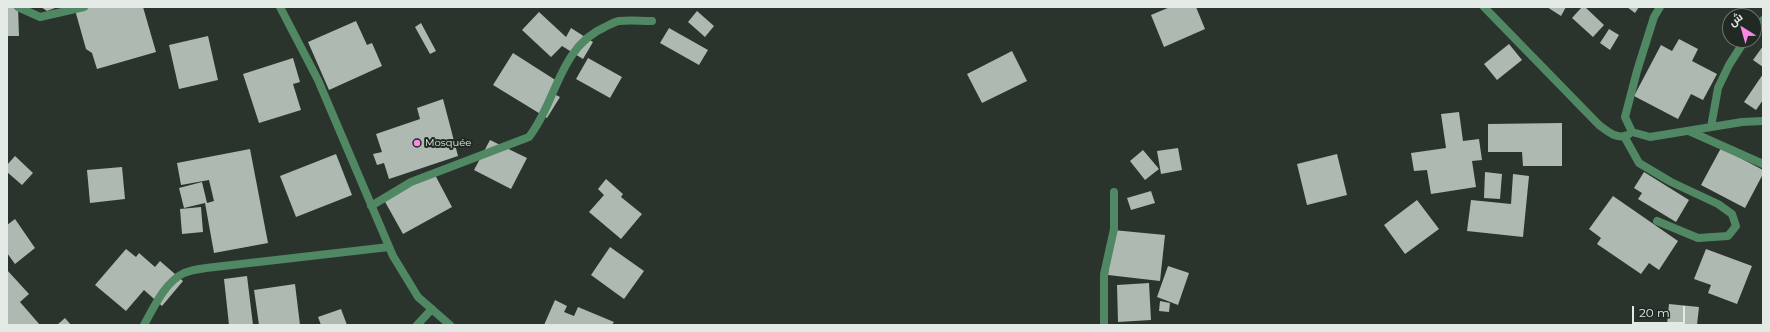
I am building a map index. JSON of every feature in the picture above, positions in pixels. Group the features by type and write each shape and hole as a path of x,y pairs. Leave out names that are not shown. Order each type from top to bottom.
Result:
{"street":[{"path":"18,7 40,17 84,7"},
{"path":"280,7 318,80 389,247 418,297 450,325"},
{"path":"1484,7 1599,125 1610,134 1624,136 1632,132 1650,138 1742,122 1763,121"},
{"path":"1632,132 1625,117 1637,71 1654,17 1660,7"},
{"path":"371,206 411,182 529,137 538,126 564,67 578,45 589,35 617,21 652,21"},
{"path":"1711,127 1718,88 1729,65 1740,48"},
{"path":"1689,131 1763,164"},
{"path":"1624,136 1639,163 1671,182 1723,208 1732,214 1736,226 1728,236 1698,238 1657,222"},
{"path":"1104,325 1104,274 1114,229 1114,192"},
{"path":"144,325 165,290 177,277 186,272 206,268 389,247"},
{"path":"417,325 432,309"}],"building":[{"path":"7,7 18,7 19,36 7,36"},
{"path":"41,7 58,7 47,11"},
{"path":"77,7 143,7 156,52 97,69 92,53 86,49 75,10"},
{"path":"1170,7 1196,7 1205,29 1164,47 1151,15"},
{"path":"1547,7 1566,7 1561,16"},
{"path":"1582,7 1585,7 1604,25 1593,37 1572,18"},
{"path":"1627,7 1639,7 1635,13"},
{"path":"697,11 714,26 705,37 688,22"},
{"path":"539,12 566,37 571,28 593,42 583,59 562,46 551,57 522,30"},
{"path":"356,21 367,45 372,43 382,66 329,90 308,42"},
{"path":"421,23 436,51 430,54 415,27"},
{"path":"669,28 708,50 699,65 660,43"},
{"path":"1609,29 1619,35 1610,50 1600,43"},
{"path":"208,36 218,80 179,89 169,45"},
{"path":"1679,39 1698,49 1692,61 1717,74 1703,100 1691,94 1678,119 1634,96 1661,45 1672,51"},
{"path":"1509,44 1522,60 1497,80 1484,64"},
{"path":"1763,46 1763,67 1753,60"},
{"path":"1012,51 1027,81 982,103 967,74"},
{"path":"513,53 560,83 554,94 560,97 547,118 493,85"},
{"path":"293,58 300,82 293,84 301,110 259,123 243,74"},
{"path":"588,58 622,77 610,98 576,79"},
{"path":"1763,74 1763,100 1756,110 1744,102"},
{"name":"Mosquée","path":"443,99 458,156 389,179 384,163 377,165 373,154 382,152 376,134 420,119 417,108"},
{"path":"1459,112 1463,141 1479,139 1482,160 1472,161 1476,187 1431,194 1427,170 1414,171 1411,153 1446,148 1441,114"},
{"path":"1562,123 1562,166 1523,166 1522,152 1488,152 1488,124"},
{"path":"490,140 527,158 511,189 474,170"},
{"path":"1178,148 1182,170 1161,174 1157,151"},
{"path":"1721,148 1763,170 1763,174 1745,208 1701,185"},
{"path":"250,149 268,243 214,253 205,203 184,208 179,188 202,182 207,203 214,201 209,180 181,185 177,163"},
{"path":"1143,150 1159,169 1145,180 1130,161"},
{"path":"336,154 352,195 296,217 280,176"},
{"path":"1337,154 1347,195 1307,205 1297,164"},
{"path":"15,156 33,173 22,185 7,172 7,165"},
{"path":"122,167 125,199 90,203 87,170"},
{"path":"1485,172 1502,174 1500,199 1484,198"},
{"path":"1644,172 1689,200 1676,222 1638,199 1642,193 1634,188"},
{"path":"434,173 452,207 403,234 384,200"},
{"path":"1513,174 1529,176 1523,237 1467,231 1471,200 1511,204"},
{"path":"606,179 623,194 621,197 642,214 621,239 589,212 604,195 598,189"},
{"path":"1151,191 1155,203 1131,210 1127,198"},
{"path":"1613,196 1678,241 1659,270 1649,263 1641,274 1597,244 1601,238 1589,229"},
{"path":"1417,200 1439,229 1405,254 1384,225"},
{"path":"201,207 203,232 182,234 180,209"},
{"path":"15,219 35,248 15,264 7,253 7,225"},
{"path":"1113,230 1165,235 1160,281 1108,275"},
{"path":"610,247 644,271 624,299 591,275"},
{"path":"126,249 136,257 139,253 155,267 160,261 183,281 162,306 144,290 126,311 95,285"},
{"path":"1706,249 1752,266 1737,304 1708,293 1711,285 1694,279"},
{"path":"1168,266 1189,273 1178,305 1157,297"},
{"path":"7,270 29,294 20,302 40,325 7,325"},
{"path":"247,276 253,325 229,325 224,279"},
{"path":"1149,283 1151,320 1118,322 1117,285"},
{"path":"295,284 300,325 259,325 254,290"},
{"path":"555,300 567,306 564,312 574,316 578,307 614,322 612,325 544,325"},
{"path":"1160,301 1170,303 1169,312 1159,311"},
{"path":"1669,304 1699,307 1697,325 1667,325"},
{"path":"341,309 347,325 321,325 318,317"},
{"path":"65,318 71,325 57,325"}],"place":[{"name":"Mosquée","path":"417,143"}]}
